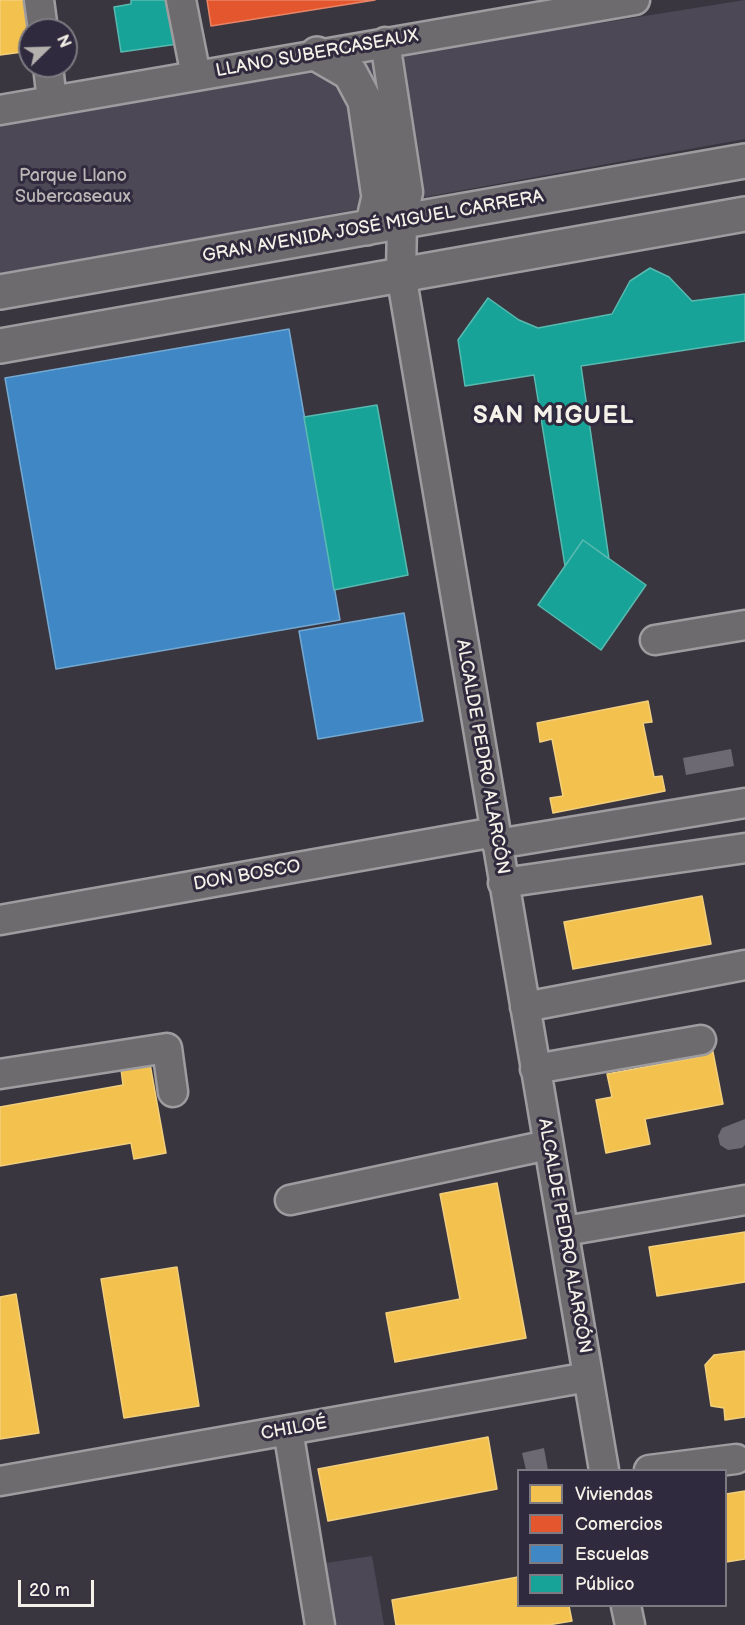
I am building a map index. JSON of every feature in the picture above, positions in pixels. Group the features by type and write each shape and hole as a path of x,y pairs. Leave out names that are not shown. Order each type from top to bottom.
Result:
{"main road":[{"path":"317,54 350,73 365,101 379,197 374,219 368,228"},
{"name":"GRAN AVENIDA JOSÉ MIGUEL CARRERA","path":"0,292 745,160"},
{"path":"0,346 745,214"}],"street":[{"path":"39,0 41,18"},
{"path":"181,0 196,76"},
{"name":"LLANO SUBERCASEAUX","path":"0,110 635,0"},
{"name":"ALCALDE PEDRO ALARCÓN","path":"385,42 408,192 402,222 401,274 604,1469"},
{"path":"49,78 52,101"},
{"path":"655,640 745,625"},
{"name":"DON BOSCO","path":"0,920 496,838 745,803"},
{"path":"504,883 745,848"},
{"path":"525,1007 745,965"},
{"path":"535,1069 701,1040"},
{"path":"0,1074 167,1048 172,1092"},
{"path":"290,1200 548,1145"},
{"path":"565,1231 745,1200"},
{"name":"CHILOÉ","path":"0,1480 588,1377"},
{"path":"288,1430 320,1625"},
{"path":"657,1469 736,1459"},
{"path":"627,1607 630,1625"}],"green space":[{"name":"Parque Llano Subercaseaux","path":"745,0 745,139 0,274 0,125 312,73 420,52"},
{"path":"372,1556 384,1625 337,1625 326,1563"}],"shaded area":[{"path":"731,749 734,766 686,775 683,758"},
{"path":"745,1119 745,1145 742,1148 728,1150 720,1145 718,1136 722,1128"},
{"path":"544,1448 548,1469 526,1469 522,1453"}],"building: Viviendas":[{"path":"0,0 27,0 28,18 18,18 18,53 0,55"},
{"path":"648,701 652,722 643,723 654,777 662,776 665,791 553,813 550,798 563,796 552,739 540,742 537,723"},
{"path":"702,896 711,944 573,969 564,922"},
{"path":"712,1047 723,1104 645,1119 650,1144 606,1153 596,1100 612,1097 607,1074 698,1057 699,1049"},
{"path":"150,1064 166,1153 134,1159 131,1143 0,1166 0,1107 123,1085 121,1069"},
{"path":"497,1183 526,1338 395,1362 386,1313 460,1299 440,1194"},
{"path":"745,1232 745,1282 657,1296 649,1247"},
{"path":"177,1267 199,1406 124,1418 101,1279"},
{"path":"16,1294 39,1433 0,1439 0,1297"},
{"path":"745,1351 745,1417 725,1420 724,1408 711,1406 705,1365 714,1355"},
{"path":"488,1437 497,1489 328,1521 318,1469"},
{"path":"745,1491 745,1559 727,1562 727,1494"},
{"path":"517,1577 517,1607 569,1607 572,1621 548,1625 396,1625 392,1600"}],"building: Comercios":[{"path":"207,0 375,0 211,26"}],"building: Escuelas":[{"path":"289,329 340,620 56,669 5,378"},
{"path":"404,613 423,721 318,739 299,631"}],"building: Público":[{"path":"131,0 172,0 178,44 121,52 114,7 131,4"},
{"path":"650,268 669,277 692,301 745,294 745,341 581,366 609,559 583,540 565,566 534,375 465,386 458,340 488,298 519,320 538,328 612,314 630,281"},
{"path":"377,405 408,575 334,590 304,417"},
{"path":"583,540 646,585 601,650 538,605"}],"district":[{"name":"SAN MIGUEL","path":"554,417"}]}
